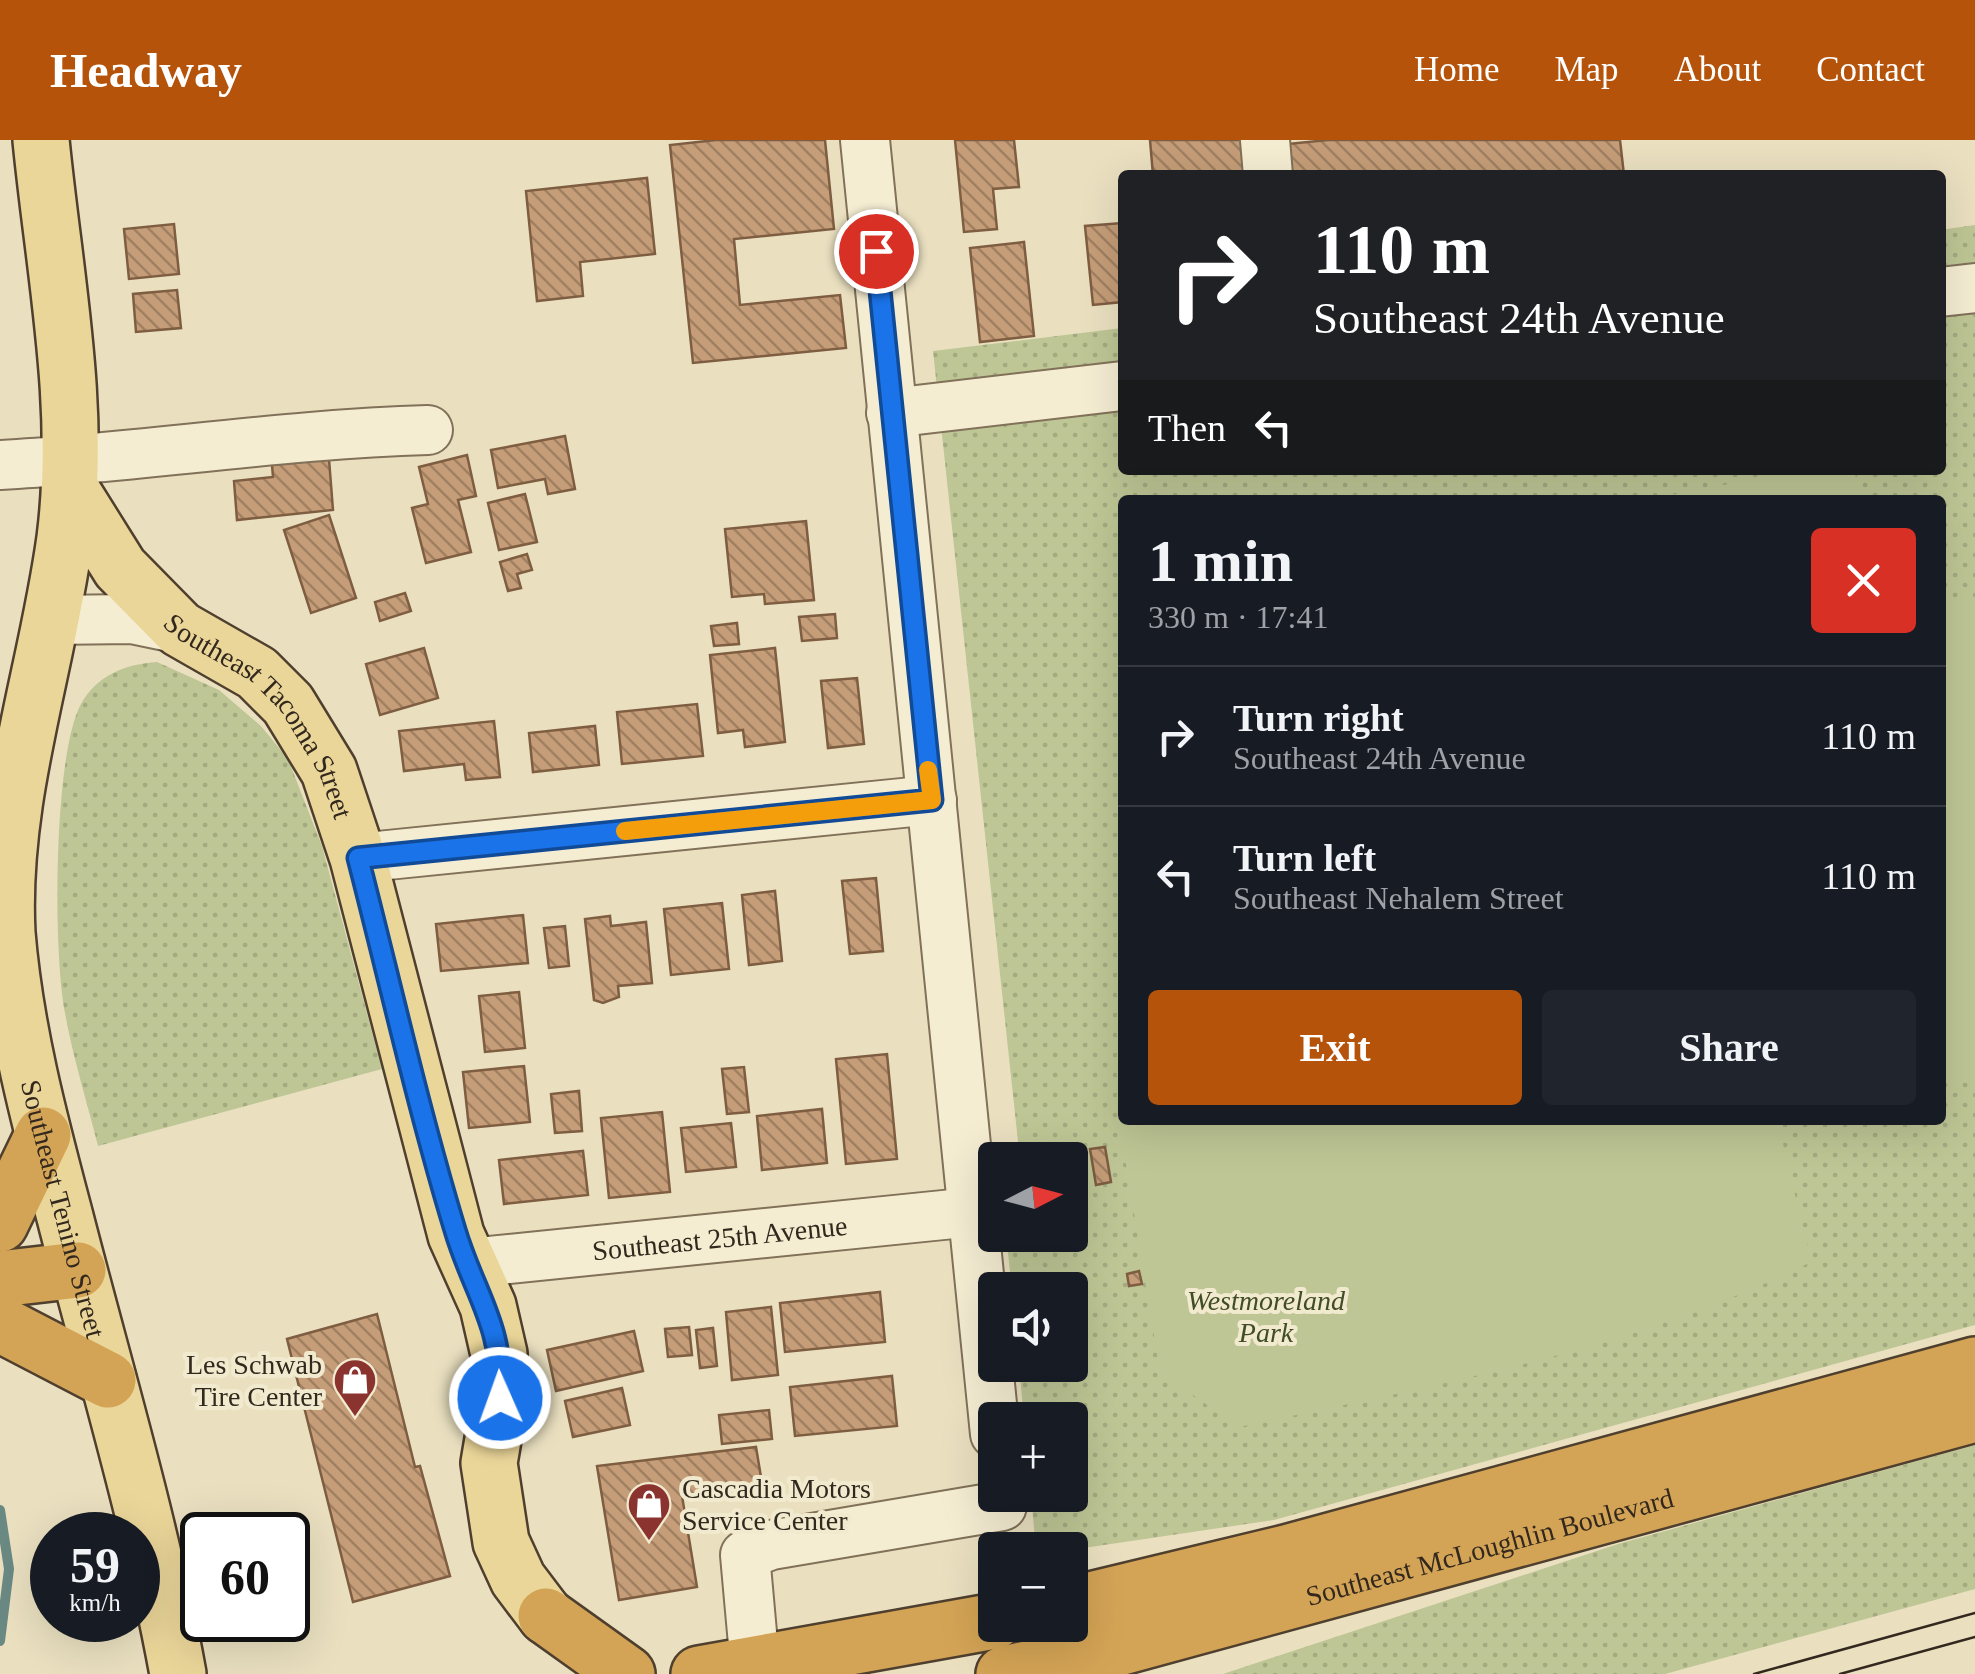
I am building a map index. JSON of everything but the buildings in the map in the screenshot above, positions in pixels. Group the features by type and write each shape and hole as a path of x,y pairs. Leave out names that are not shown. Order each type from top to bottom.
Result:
{"highway":[{"path":"0,1224 43,1135"},
{"path":"0,1279 78,1270"},
{"path":"0,1324 108,1380"},
{"name":"Southeast McLoughlin Boulevard","path":"1088,1601 1286,1553 1975,1365"},
{"name":"Southeast McLoughlin Boulevard","path":"1004,1674 1092,1662 1975,1414"},
{"path":"546,1616 627,1674"},
{"path":"699,1674 978,1624"}],"main road":[{"path":"41,140 68,371 70,475 50,620"},
{"path":"70,475 112,560 180,628"},
{"name":"Southeast Tenino Street","path":"50,620 21,746 5,869 15,1004 43,1135 175,1656"},
{"name":"Southeast Tacoma Street","path":"180,628 226,652 288,704 328,772 358,858 456,1235 488,1306 501,1376 489,1463 491,1501 506,1555 546,1616"}],"street":[{"path":"865,140 992,1402"},
{"path":"1264,140 1267,170"},
{"path":"1946,291 1975,288"},
{"path":"892,413 1118,386"},
{"path":"0,466 70,475 338,432 428,430"},
{"name":"Southeast Tacoma Street","path":"50,620 132,619 180,628"},
{"path":"358,858 932,800"},
{"name":"Southeast 25th Avenue","path":"469,1264 972,1212"},
{"path":"754,1666 745,1555 771,1544 989,1512"}],"green space":[{"name":"Westmoreland Park","path":"1975,225 1975,1325 1274,1520 1088,1547 1088,1532 1034,1532 1033,1512 1088,1512 1088,1402 1022,1402 1021,1382 1088,1382 1088,1272 1010,1272 1008,1252 1088,1252 1088,1142 1018,1142 933,351 1118,328 1118,475 1946,475 1946,229"},
{"path":"1775,475 1855,475 1860,495 1671,495"},
{"path":"1975,597 1975,1078 1946,1080 1946,598"},
{"path":"157,662 219,690 261,726 288,759 322,846 382,1069 98,1146 72,1047 61,985 57,903 65,766 81,704 95,685 134,665"},
{"path":"1118,915 1118,1115 1117,1109"},
{"path":"1120,1125 1774,1125 1783,1144 1811,1262 1673,1320 1602,1343 1458,1380 1239,1427 1160,1372"},
{"path":"1975,1445 1975,1589 1665,1674 1223,1674 1618,1544"}],"waterway":[{"path":"0,1510 9,1569 0,1641"}],"tram line":[{"path":"1754,1674 1975,1613"},
{"path":"1840,1674 1975,1637"}],"slow traffic":[{"path":"625,831 932,800 928,770"}],"place":[{"name":"Les Schwab Tire Center","path":"355,1418"},
{"name":"Cascadia Motors Service Center","path":"649,1542"}],"route":[{"path":"500,1398 499,1354 488,1306 456,1235 358,858 932,800 876,251"}]}
